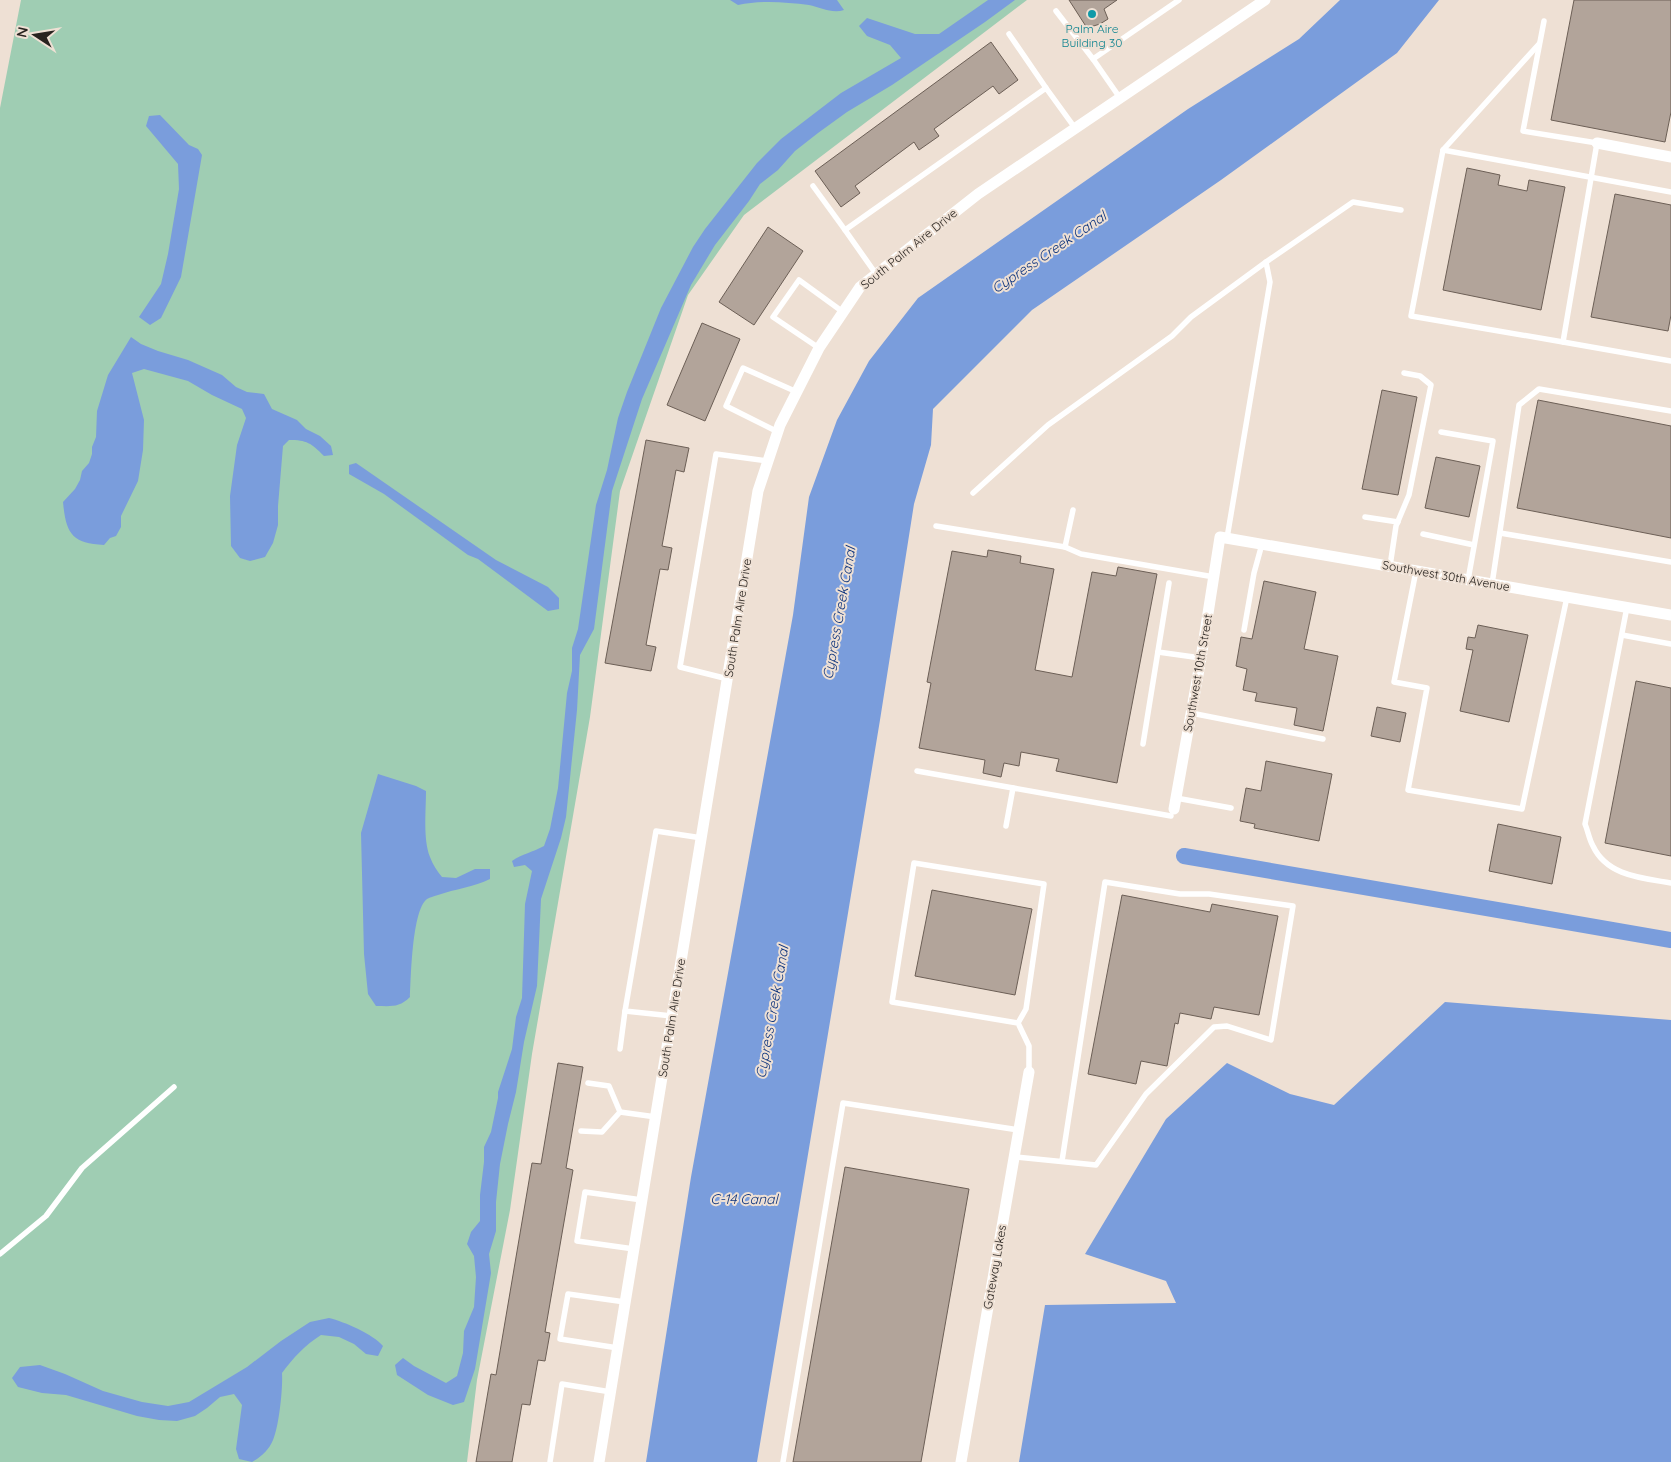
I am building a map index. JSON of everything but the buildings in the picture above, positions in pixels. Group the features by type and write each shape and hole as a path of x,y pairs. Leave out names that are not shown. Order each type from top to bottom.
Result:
{"street":[{"name":"South Palm Aire Drive","path":"599,1462 758,491 778,432 819,348 860,287 978,194 1265,0"},
{"path":"1597,144 1671,157"},
{"name":"Southwest 30th Avenue","path":"1223,538 1671,615"},
{"name":"Southwest 10th Street","path":"1173,808 1214,577 1223,538"},
{"name":"Gateway Lakes","path":"961,1462 1029,1072"}],"lane":[{"path":"1093,59 1178,0"},
{"path":"1056,11 1120,98"},
{"path":"1544,20 1524,131 1597,144 1563,342"},
{"path":"1009,34 1075,128"},
{"path":"1540,43 1443,150 1411,316 1671,362"},
{"path":"845,230 1046,88"},
{"path":"1443,150 1671,192"},
{"path":"812,186 876,275"},
{"path":"973,493 1048,425 1172,336 1191,317 1266,262 1353,202 1401,210"},
{"path":"1223,538 1270,282 1266,262"},
{"path":"819,348 773,317 799,280 843,312"},
{"path":"778,432 726,406 743,368 797,392"},
{"path":"1390,566 1398,522 1409,495 1431,385 1420,376 1404,374"},
{"path":"1492,584 1519,405 1539,389 1671,411"},
{"path":"1441,432 1493,441 1468,580"},
{"path":"728,679 680,667 716,454 768,461"},
{"path":"1065,547 1073,510"},
{"path":"1365,517 1398,522"},
{"path":"936,526 1065,547 1081,554 1214,577"},
{"path":"1500,532 1671,562"},
{"path":"1422,534 1474,545"},
{"path":"1244,630 1254,573 1262,544"},
{"path":"1416,571 1394,682 1427,688 1408,790 1522,809 1566,597"},
{"path":"1143,744 1169,583"},
{"path":"1627,607 1585,824 1593,847 1610,867 1630,875 1671,883"},
{"path":"1622,635 1671,644"},
{"path":"1158,652 1201,658"},
{"path":"1191,713 1323,739"},
{"path":"917,771 1013,788 1173,808 1231,808"},
{"path":"1006,826 1013,788"},
{"path":"620,1049 656,831 702,838"},
{"path":"914,863 1044,884 1026,1009 1018,1022 892,1002 914,863"},
{"path":"1014,1157 1062,1162 1096,1165 1146,1094 1214,1027 1227,1026 1271,1040 1294,906 1209,894 1180,894 1105,882 1062,1162"},
{"path":"625,1011 672,1016"},
{"path":"1018,1022 1029,1046 1029,1072"},
{"path":"588,1083 609,1086 620,1112"},
{"path":"0,1254 46,1216 82,1168 174,1087"},
{"path":"782,1462 843,1103 1019,1130"},
{"path":"620,1112 656,1116"},
{"path":"581,1131 602,1132 620,1112"},
{"path":"634,1249 577,1242 585,1192 642,1200"},
{"path":"618,1348 560,1339 568,1294 625,1302"},
{"path":"550,1462 562,1384 610,1392"}],"green space":[{"path":"21,0 1027,0 744,215 688,295 620,491 590,717 532,1054 510,1210 477,1380 467,1462 0,1462 0,108"}],"water":[{"path":"730,0 837,0 844,10 831,11 809,5 782,2 755,2 738,5"},
{"path":"988,0 1015,0 892,85 847,112 795,151 778,170 760,184 715,245 691,285 642,399 612,491 594,629 580,655 577,710 566,817 541,899 537,986 500,1164 496,1202 496,1231 489,1254 491,1273 475,1369 464,1402 453,1405 428,1395 397,1375 395,1365 403,1358 446,1383 457,1376 463,1353 464,1331 474,1307 476,1277 474,1256 467,1244 471,1232 480,1221 484,1147 491,1132 498,1092 512,1049 516,1017 522,998 525,904 532,871 525,865 514,867 512,861 544,846 550,829 558,788 567,693 572,671 572,648 578,629 596,505 607,470 618,418 627,392 661,308 693,247 757,163 781,139 841,93 901,58 890,45 867,36 859,26 867,18 915,34 939,34"},
{"name":"C-14 Canal","path":"1340,0 1439,0 1397,53 1221,180 1032,310 933,409 931,445 914,504 757,1462 646,1462 691,1177 793,615 809,497 837,420 869,361 918,298 1188,109 1299,39"},
{"path":"160,115 189,145 198,149 202,155 181,277 161,318 150,325 139,317 161,284 179,189 178,164 146,126 149,116"},
{"path":"131,337 141,344 188,360 222,375 236,387 247,392 264,394 272,409 297,420 306,429 320,436 331,446 333,455 324,456 312,445 305,442 289,440 283,446 278,525 273,543 265,557 250,561 240,558 231,546 230,496 237,445 246,418 242,409 188,381 144,369 132,373 144,420 143,450 138,481 121,516 121,527 116,536 110,538 104,545 84,542 72,534 66,522 63,502 75,489 82,471 89,463 96,437 97,411 108,375"},
{"path":"356,463 496,560 548,587 559,598 559,609 548,611 478,559 468,555 384,494 349,474 349,465"},
{"path":"378,774 426,791 426,842 432,863 442,877 456,878 475,869 490,869 490,879 427,899 418,916 415,930 410,997 398,1005 390,1006 376,1006 368,994 364,954 361,833"},
{"path":"1445,1002 1671,1020 1671,1462 1019,1462 1045,1305 1176,1303 1166,1281 1085,1254 1166,1119 1227,1063 1290,1094 1334,1105"},
{"path":"329,1318 343,1322 373,1337 383,1346 378,1356 366,1354 354,1344 339,1337 321,1335 310,1343 282,1373 280,1407 275,1434 267,1450 252,1462 239,1459 236,1449 242,1405 234,1394 220,1397 195,1416 177,1421 159,1420 137,1416 66,1395 42,1393 18,1387 12,1378 20,1367 40,1365 103,1391 142,1402 168,1406 189,1402 247,1367 310,1322"}],"waterway":[{"path":"1184,856 1671,940"}],"place":[{"name":"Palm Aire Building 30","path":"1092,14"}],"water label":[{"name":"Cypress Creek Canal","path":"1049,252"},
{"name":"Cypress Creek Canal","path":"839,613"},
{"name":"Cypress Creek Canal","path":"772,1012"}]}
